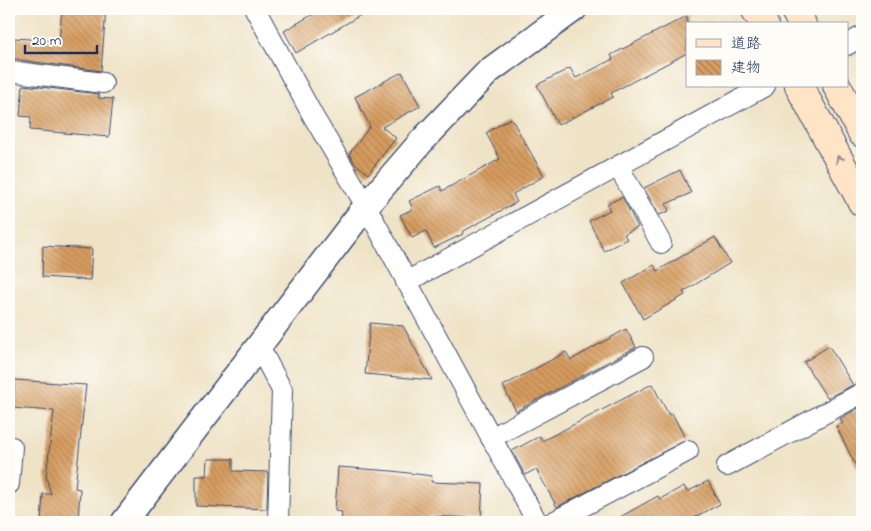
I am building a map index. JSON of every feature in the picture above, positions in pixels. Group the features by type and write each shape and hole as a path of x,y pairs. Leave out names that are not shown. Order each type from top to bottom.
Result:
{"main road":[{"path":"755,9 763,22"},
{"path":"794,9 801,22"},
{"path":"800,88 862,202"},
{"path":"838,88 862,133"}],"street":[{"path":"255,9 313,116 366,206 537,522"},
{"path":"124,522 366,206 420,142 489,71 574,9"},
{"path":"848,44 862,36"},
{"path":"9,71 103,83"},
{"path":"406,282 761,88"},
{"path":"618,166 661,243"},
{"path":"259,347 282,390 278,522"},
{"path":"491,438 643,357"},
{"path":"727,466 862,394"},
{"path":"9,484 12,447"},
{"path":"553,522 688,451"}],"building":[{"path":"62,9 106,9 101,71 13,59 14,38 59,41"},
{"path":"322,9 371,9 296,53 284,31"},
{"path":"687,16 686,54 611,93 613,97 558,125 537,85 570,68 576,78 613,59 611,55"},
{"path":"402,72 420,106 382,127 396,138 368,174 355,163 349,154 370,126 355,97"},
{"path":"23,85 99,94 99,98 113,99 109,137 30,130 31,117 20,116"},
{"path":"511,118 544,176 513,194 517,202 462,232 463,234 434,248 426,231 412,238 400,215 413,209 409,201 440,186 442,191 500,159 486,133"},
{"path":"680,170 691,193 666,204 669,211 659,215 644,188"},
{"path":"622,197 638,227 624,234 627,239 604,251 589,221 610,210 607,204"},
{"path":"715,237 730,263 683,292 685,295 643,319 623,283 654,265 657,271"},
{"path":"43,246 92,249 90,280 42,277"},
{"path":"370,323 403,326 432,380 365,374"},
{"path":"626,329 636,347 516,411 503,386 566,352 571,360"},
{"path":"829,346 853,385 827,398 804,362"},
{"path":"15,380 86,385 75,488 80,489 78,522 41,522 43,494 51,494 46,477 54,411 12,408"},
{"path":"652,384 669,415 672,413 686,440 557,507 536,469 525,475 512,451 540,436 542,441"},
{"path":"862,406 862,478 836,426 843,423 840,419"},
{"path":"208,459 233,459 233,471 268,472 267,509 196,506 196,476 207,476"},
{"path":"338,467 432,476 431,482 483,484 481,518 430,516 430,522 341,522 342,512 335,511"},
{"path":"708,481 720,504 686,522 611,522 658,496 660,499 684,486 687,492"}]}
